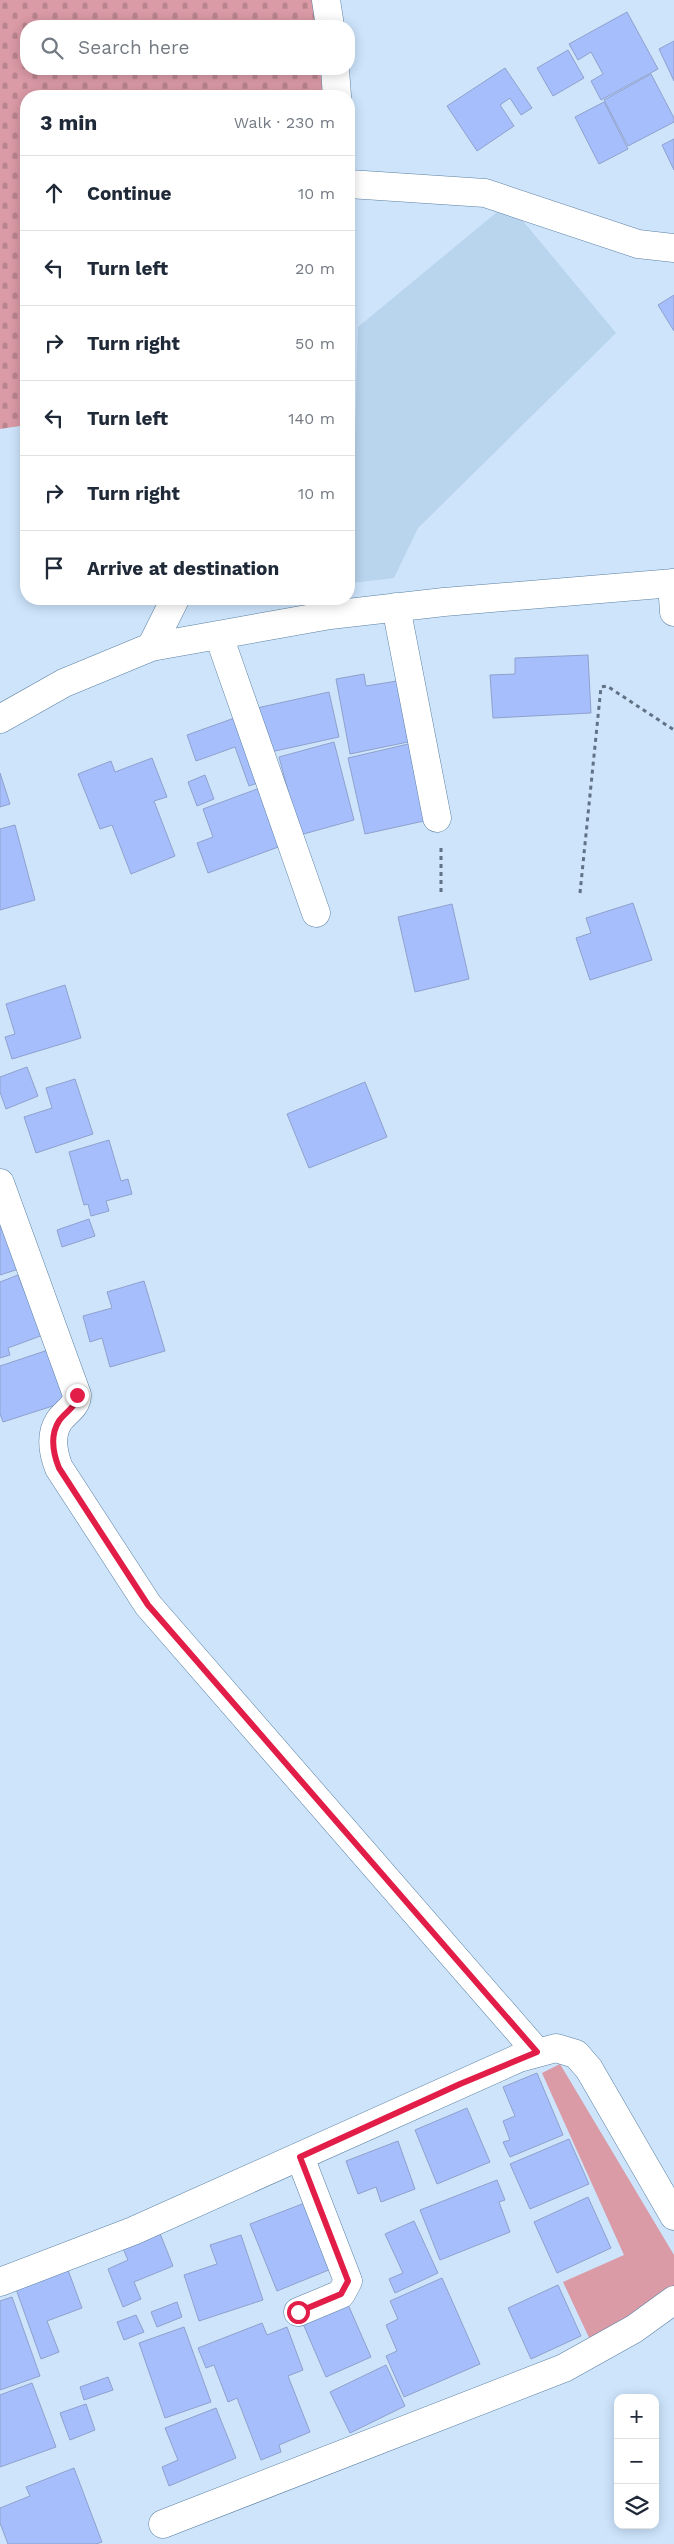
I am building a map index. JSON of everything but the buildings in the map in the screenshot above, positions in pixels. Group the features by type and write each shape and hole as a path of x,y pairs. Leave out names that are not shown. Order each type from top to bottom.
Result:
{"street":[{"path":"326,0 329,20"},
{"path":"335,75 337,90"},
{"path":"355,184 485,193 514,201 630,242 654,247 674,248"},
{"path":"0,718 64,683 151,647 219,636 330,607 396,608 673,583 674,612"},
{"path":"151,647 172,605"},
{"path":"396,608 437,818"},
{"path":"219,636 316,913"},
{"path":"0,1183 76,1390 77,1399 75,1404 59,1421 55,1433 55,1456 59,1468 105,1542 148,1605 537,2052"},
{"path":"0,2282 133,2231 460,2084 537,2052 556,2048 576,2054 584,2064 674,2216"},
{"path":"298,2312 341,2294 348,2281 300,2157"},
{"path":"163,2524 564,2368 634,2329 674,2300"}],"path":[{"path":"580,893 601,687 607,686 674,730"},
{"path":"437,818 442,870 441,896"}],"shaded area":[{"path":"508,203 616,333 418,528 394,578 355,583 355,437 358,327"}],"green space":[{"path":"0,0 323,0 326,20 20,20 20,75 327,75 326,90 20,90 20,426 0,429"},
{"path":"560,2064 674,2255 674,2290 592,2344 563,2282 624,2255 542,2073"}],"route":[{"path":"77,1395 75,1404 59,1421 55,1433 53,1444 59,1468 105,1542 148,1605 185,1650 537,2052 460,2084 300,2157 348,2281 346,2288 341,2294 298,2312"}]}
